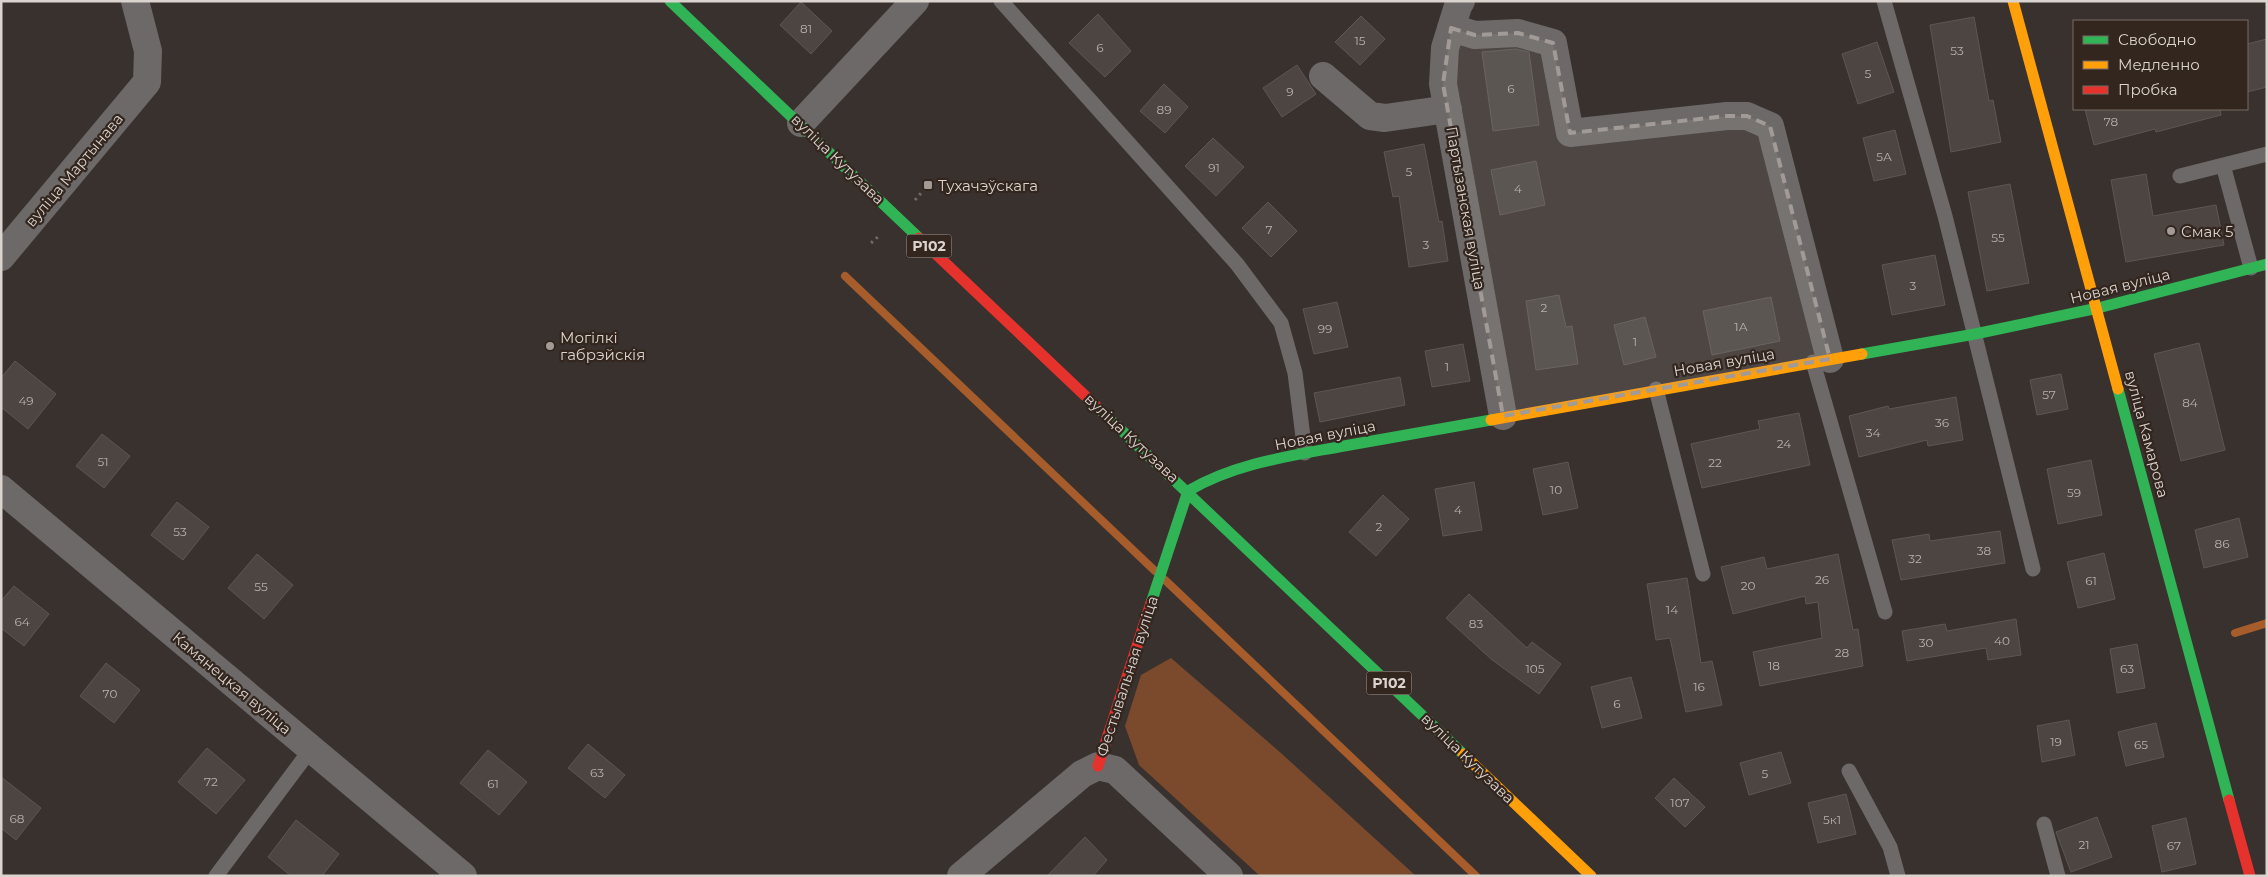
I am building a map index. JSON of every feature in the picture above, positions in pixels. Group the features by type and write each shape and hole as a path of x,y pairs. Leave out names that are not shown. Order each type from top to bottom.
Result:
{"street":[{"name":"вуліца Мартынава","path":"1,258 147,82 148,51 135,1"},
{"name":"вуліца Кутузава","path":"670,1 801,123 1591,876"},
{"path":"801,123 915,1"},
{"name":"Партызанская вуліца","path":"1461,1 1446,48 1443,84 1503,416"},
{"name":"вуліца Камарова","path":"2013,1 2098,308 2250,876"},
{"path":"1451,28 1475,35 1518,33 1553,43 1570,133 1696,121 1727,116 1747,116 1770,126 1821,361"},
{"path":"1323,76 1370,116 1385,118 1448,109"},
{"name":"Новая вуліца","path":"1188,491 1209,477 1237,467 1503,416 1975,334 2098,308 2267,264"},
{"name":"Камянецкая вуліца","path":"1,489 463,876"},
{"name":"Фестывальная вуліца","path":"961,876 1082,774 1106,768 1157,586 1188,491"},
{"path":"1106,768 1229,876"}],"lane":[{"path":"1002,1 1237,264 1281,323 1295,373 1305,453"},
{"path":"1884,1 1975,334 2032,569"},
{"path":"2180,176 2267,154"},
{"path":"2223,165 2251,268"},
{"path":"1821,361 1885,612"},
{"path":"1656,389 1703,574"},
{"path":"216,876 311,749"},
{"path":"1849,771 1890,847 1898,876"},
{"path":"2044,824 2058,876"}],"highlighted area":[{"path":"1451,28 1475,35 1518,33 1553,43 1570,133 1727,116 1747,116 1770,126 1830,359 1503,416 1443,84"}],"shaded area":[{"path":"1171,658 1282,754 1416,876 1260,876 1139,765 1125,726 1141,675"}],"building":[{"path":"801,2 832,31 811,54 780,25"},
{"path":"1098,14 1131,51 1105,77 1069,43"},
{"path":"1361,16 1385,39 1360,65 1335,42"},
{"path":"1974,17 1989,101 1993,100 2001,142 1951,152 1930,25"},
{"path":"2267,39 2267,87 2248,92 2248,44"},
{"path":"1877,42 1894,92 1858,104 1842,54"},
{"path":"1516,49 1529,52 1539,125 1493,131 1482,52"},
{"path":"1297,65 1316,94 1282,117 1263,88"},
{"path":"1164,84 1188,107 1165,133 1140,111"},
{"path":"2085,110 2220,110 2221,115 2156,132 2155,129 2094,145"},
{"path":"1895,130 1906,174 1874,181 1863,138"},
{"path":"1213,138 1244,167 1216,196 1185,166"},
{"path":"1424,144 1439,222 1442,221 1448,261 1409,267 1399,196 1393,197 1384,152"},
{"path":"1536,161 1545,205 1500,215 1491,170"},
{"name":"Смак 5","path":"2146,174 2153,216 2216,205 2224,245 2126,262 2111,180"},
{"path":"2010,184 2029,283 1987,291 1968,192"},
{"path":"1268,202 1297,231 1271,257 1242,228"},
{"path":"1935,255 1945,305 1892,315 1882,265"},
{"path":"1559,295 1566,327 1572,326 1578,364 1536,370 1526,301"},
{"path":"1771,297 1780,341 1712,355 1703,311"},
{"path":"1337,302 1348,347 1314,354 1303,309"},
{"path":"1645,317 1656,357 1624,365 1614,325"},
{"path":"2199,343 2225,450 2181,461 2154,354"},
{"path":"1463,344 1470,381 1432,387 1425,351"},
{"path":"15,361 56,394 28,429 1,407 1,378"},
{"path":"2061,374 2068,409 2037,415 2030,380"},
{"path":"1400,377 1405,405 1320,422 1314,393"},
{"path":"1956,397 1963,440 1928,446 1927,440 1859,457 1849,416 1888,406 1889,409"},
{"path":"1799,413 1810,465 1702,488 1691,444 1760,429 1758,421"},
{"path":"102,434 130,456 104,488 76,466"},
{"path":"2091,460 2102,515 2058,524 2047,469"},
{"path":"1568,462 1578,508 1543,515 1533,469"},
{"path":"1474,482 1482,530 1443,536 1435,489"},
{"path":"1383,495 1409,519 1376,556 1349,532"},
{"path":"177,502 209,527 183,560 151,535"},
{"path":"2239,518 2248,557 2204,568 2195,530"},
{"path":"2000,531 2005,563 1901,580 1892,540 1929,534 1930,541"},
{"path":"2104,553 2115,599 2078,608 2067,562"},
{"path":"257,554 293,585 264,619 228,588"},
{"path":"1838,554 1853,630 1858,629 1863,666 1760,686 1753,652 1822,638 1818,602 1806,604 1805,596 1733,614 1721,567 1764,557 1767,569"},
{"path":"1687,578 1701,663 1712,661 1722,705 1686,712 1670,638 1656,640 1647,584"},
{"path":"14,586 49,614 24,646 1,628 1,601"},
{"path":"1469,594 1527,648 1532,642 1561,664 1539,694 1491,659 1446,618"},
{"path":"2016,619 2021,655 1988,660 1986,648 1907,661 1902,631 1945,624 1947,631"},
{"path":"2137,644 2145,688 2117,693 2110,649"},
{"path":"106,663 140,690 114,723 80,696"},
{"path":"1631,677 1642,718 1602,728 1591,687"},
{"path":"2069,720 2075,755 2042,762 2037,726"},
{"path":"2156,723 2164,757 2126,766 2118,732"},
{"path":"588,744 625,775 605,798 568,768"},
{"path":"207,748 245,780 216,814 178,782"},
{"path":"488,750 527,782 499,815 460,783"},
{"path":"1781,752 1791,783 1749,795 1740,763"},
{"path":"1,777 41,808 16,840 1,828"},
{"path":"1674,778 1705,807 1685,827 1655,798"},
{"path":"1846,794 1856,834 1818,843 1808,803"},
{"path":"2097,817 2112,857 2071,872 2056,832"},
{"path":"2186,818 2196,864 2162,872 2152,826"},
{"path":"296,820 339,854 322,876 291,876 268,857"},
{"path":"1085,837 1107,860 1093,876 1047,876"}],"waterway":[{"path":"845,276 1155,571"},
{"path":"1165,580 1476,876"},
{"path":"2235,633 2267,623"}],"traffic: fast":[{"path":"670,1 919,238"},
{"path":"1862,354 1975,334 2098,308 2267,264"},
{"path":"2118,389 2229,800"},
{"path":"1097,407 1463,754"},
{"path":"1151,603 1188,491 1206,481 1244,467 1304,453 1491,420"}],"traffic: slow":[{"path":"2013,1 2118,389"},
{"path":"1491,420 1862,354"},
{"path":"1463,754 1591,876"}],"traffic: jam":[{"path":"919,238 1097,407"},
{"path":"1098,766 1151,603"},
{"path":"2229,800 2250,876"}],"place":[{"name":"Тухачэўскага","path":"928,185"},
{"name":"Смак 5","path":"2171,231"},
{"name":"Могілкі габрэйскія","path":"550,346"}]}
